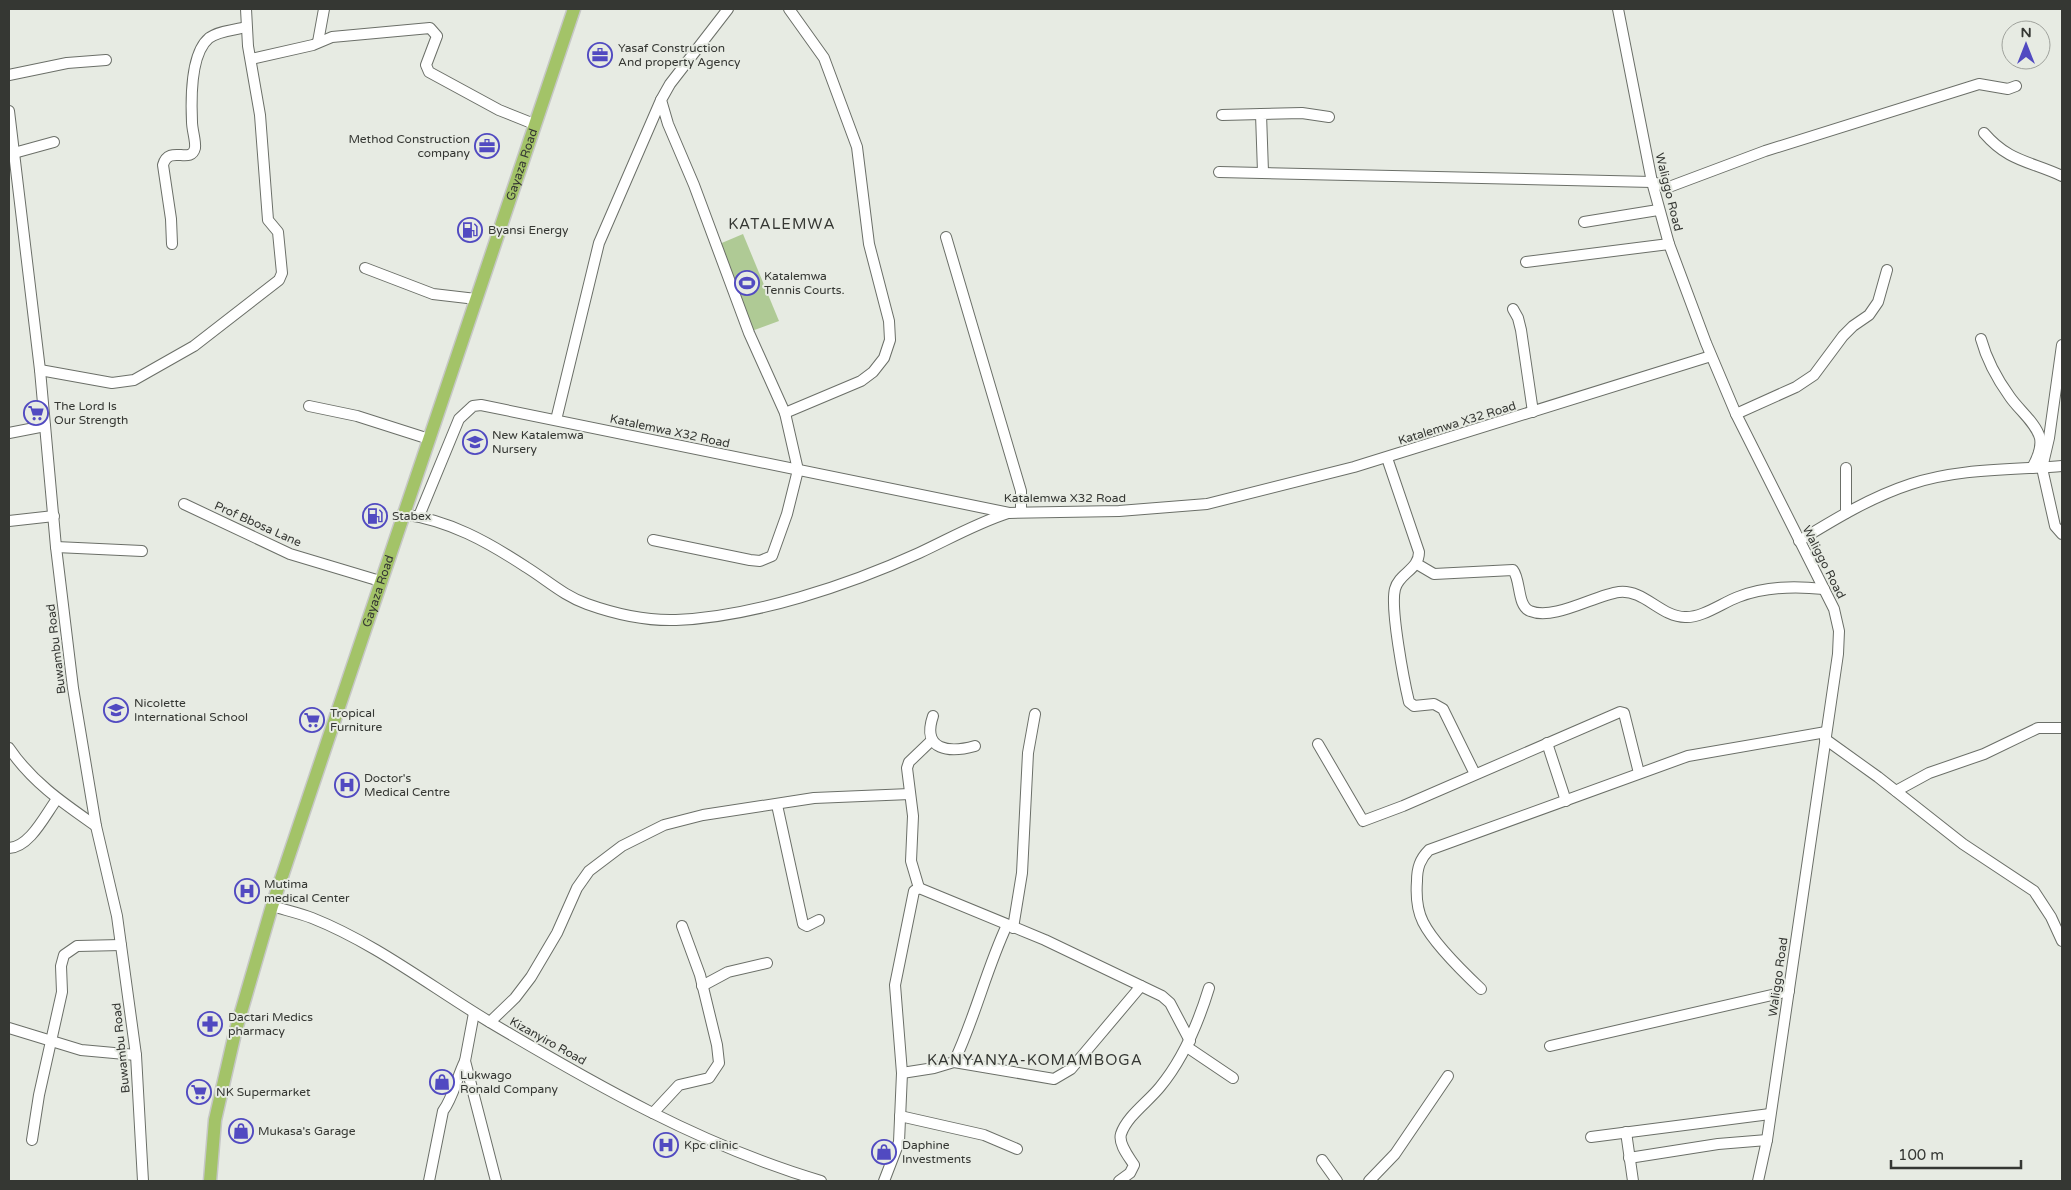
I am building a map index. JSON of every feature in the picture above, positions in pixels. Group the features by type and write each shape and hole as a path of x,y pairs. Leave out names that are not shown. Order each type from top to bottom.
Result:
{"main road":[{"name":"Gayaza Road","path":"210,1181 217,1110 235,1033 272,906 402,514 574,9"}],"street":[{"path":"40,370 112,383 134,380 194,346 279,280 282,273 278,232 268,220 260,115 246,27 246,9"},
{"path":"318,42 324,9"},
{"path":"556,420 599,243 661,100 670,84 728,9"},
{"path":"785,414 861,381 873,372 884,358 890,340 887,312 869,244 857,147 824,58 789,9"},
{"name":"Waliggo Road","path":"1618,9 1652,182 1668,244 1711,356 1736,414 1834,609 1839,630 1838,654 1789,991 1758,1181"},
{"path":"172,244 171,219 163,165 165,158 170,154 188,156 195,147 191,111 193,73 208,38 246,27"},
{"path":"251,59 332,37 430,28 437,36 426,64 429,72 499,110 534,124"},
{"path":"9,75 68,63 106,60"},
{"path":"1219,172 1652,182 1669,187 1764,151 1979,84 2008,89 2016,86"},
{"path":"653,540 750,560 768,560 772,556 788,514 798,470 785,414 749,333 661,100"},
{"name":"Buwambu Road","path":"9,111 40,370 56,547 73,688 96,826 117,916 136,1055 143,1181"},
{"path":"1222,115 1302,113 1329,117"},
{"path":"1262,114 1263,172"},
{"path":"1984,133 1994,145 2009,156 2062,176"},
{"path":"14,153 54,142"},
{"path":"1584,222 1658,210"},
{"path":"946,237 1021,491 1021,512"},
{"path":"1526,262 1668,244"},
{"path":"365,268 433,294 476,299"},
{"path":"1736,414 1796,387 1814,376 1843,336 1869,315 1878,302 1887,270"},
{"path":"1513,309 1521,330 1533,412"},
{"path":"1981,339 1990,366 2011,398 2037,430 2040,440 2037,468 2055,526 2062,534"},
{"path":"2037,468 2050,429 2062,345"},
{"name":"Katalemwa X32 Road","path":"419,516 453,430 465,411 473,406 492,406 1009,513 1188,507 1387,458 1711,356"},
{"path":"309,406 356,416 429,439"},
{"path":"9,433 45,426"},
{"path":"1387,458 1419,552 1417,564 1397,583 1394,598 1409,702 1414,706 1434,704 1443,709 1475,774"},
{"path":"1799,541 1879,495 1913,483 1944,476 2062,466"},
{"path":"1846,468 1846,513"},
{"name":"Prof Bbosa Lane","path":"184,504 290,554 380,581"},
{"path":"402,514 440,521 489,544 579,601 626,615 676,620 761,607 803,595 860,576 918,553 991,519 1009,513"},
{"path":"9,521 54,516"},
{"path":"56,547 142,551"},
{"path":"1417,564 1434,574 1513,570 1525,606 1531,612 1554,612 1621,592 1637,595 1670,613 1688,618 1737,597 1762,590 1801,587 1824,589"},
{"path":"1318,744 1363,821 1403,806 1622,712 1630,732 1640,773"},
{"path":"954,1062 963,1042 995,950 1010,926 1022,873 1028,753 1035,714"},
{"path":"933,716 928,729 932,740 942,748 950,750 975,746"},
{"path":"1896,790 1928,773 1984,754 2038,728 2062,728"},
{"path":"1481,989 1463,972 1423,923 1416,888 1420,862 1429,850 1688,756 1826,736 1956,839 2034,891 2051,917 2062,941"},
{"path":"919,888 911,861 913,816 907,768 909,762 932,740"},
{"path":"1547,744 1566,800"},
{"path":"9,748 32,778 57,799 96,826"},
{"path":"490,1022 515,998 531,977 557,933 576,888 596,863 622,846 664,825 703,814 838,796 910,794"},
{"path":"9,848 20,846 27,839 57,799"},
{"path":"777,804 803,924 806,926 819,920"},
{"path":"919,888 1045,940 1141,986 1170,1003 1189,1044 1232,1078"},
{"path":"884,1181 897,1147 900,1116 902,1073 901,1046 895,1004 895,976 914,891 919,888"},
{"name":"Kizanyiro Road","path":"272,906 312,918 379,951 474,1013 690,1133 764,1164 821,1181"},
{"path":"653,1114 679,1085 709,1078 717,1069 719,1063 717,1045 702,986 682,926"},
{"path":"32,1140 50,1042 62,992 60,966 64,955 77,946 121,945"},
{"path":"702,986 728,972 767,963"},
{"path":"902,1073 934,1068 954,1062 1054,1079 1071,1069 1141,986"},
{"path":"1119,1181 1130,1173 1134,1165 1121,1142 1122,1132 1137,1111 1160,1088 1189,1044 1209,988"},
{"path":"1550,1046 1789,991"},
{"path":"429,1181 443,1111 450,1102 456,1079 465,1061 474,1013"},
{"path":"9,1028 81,1050 136,1055"},
{"path":"465,1061 496,1181"},
{"path":"1370,1181 1395,1154 1448,1076"},
{"path":"1592,1137 1770,1114"},
{"path":"900,1116 984,1135 1017,1149"},
{"path":"1626,1132 1633,1181"},
{"path":"1629,1158 1718,1144 1766,1140"},
{"path":"1322,1160 1337,1181"}],"green space":[{"name":"Katalemwa Tennis Courts.","path":"743,234 779,321 749,332 717,245"}],"place":[{"name":"Yasaf Construction And property Agency","path":"600,55"},
{"name":"Method Construction company","path":"487,146"},
{"name":"Byansi Energy","path":"470,230"},
{"name":"Katalemwa Tennis Courts.","path":"747,283"},
{"name":"The Lord Is Our Strength","path":"36,413"},
{"name":"New Katalemwa Nursery","path":"475,442"},
{"name":"Stabex","path":"375,516"},
{"name":"Nicolette International School","path":"116,710"},
{"name":"Tropical Furniture","path":"312,720"},
{"name":"Doctor's Medical Centre","path":"347,785"},
{"name":"Mutima medical Center","path":"247,891"},
{"name":"Dactari Medics pharmacy","path":"210,1024"},
{"name":"Lukwago Ronald Company","path":"442,1082"},
{"name":"NK Supermarket","path":"199,1092"},
{"name":"Mukasa's Garage","path":"241,1131"},
{"name":"Kpc clinic","path":"666,1145"},
{"name":"Daphine Investments","path":"884,1152"}],"district":[{"name":"KATALEMWA","path":"782,224"},
{"name":"KANYANYA-KOMAMBOGA","path":"1035,1060"}]}
